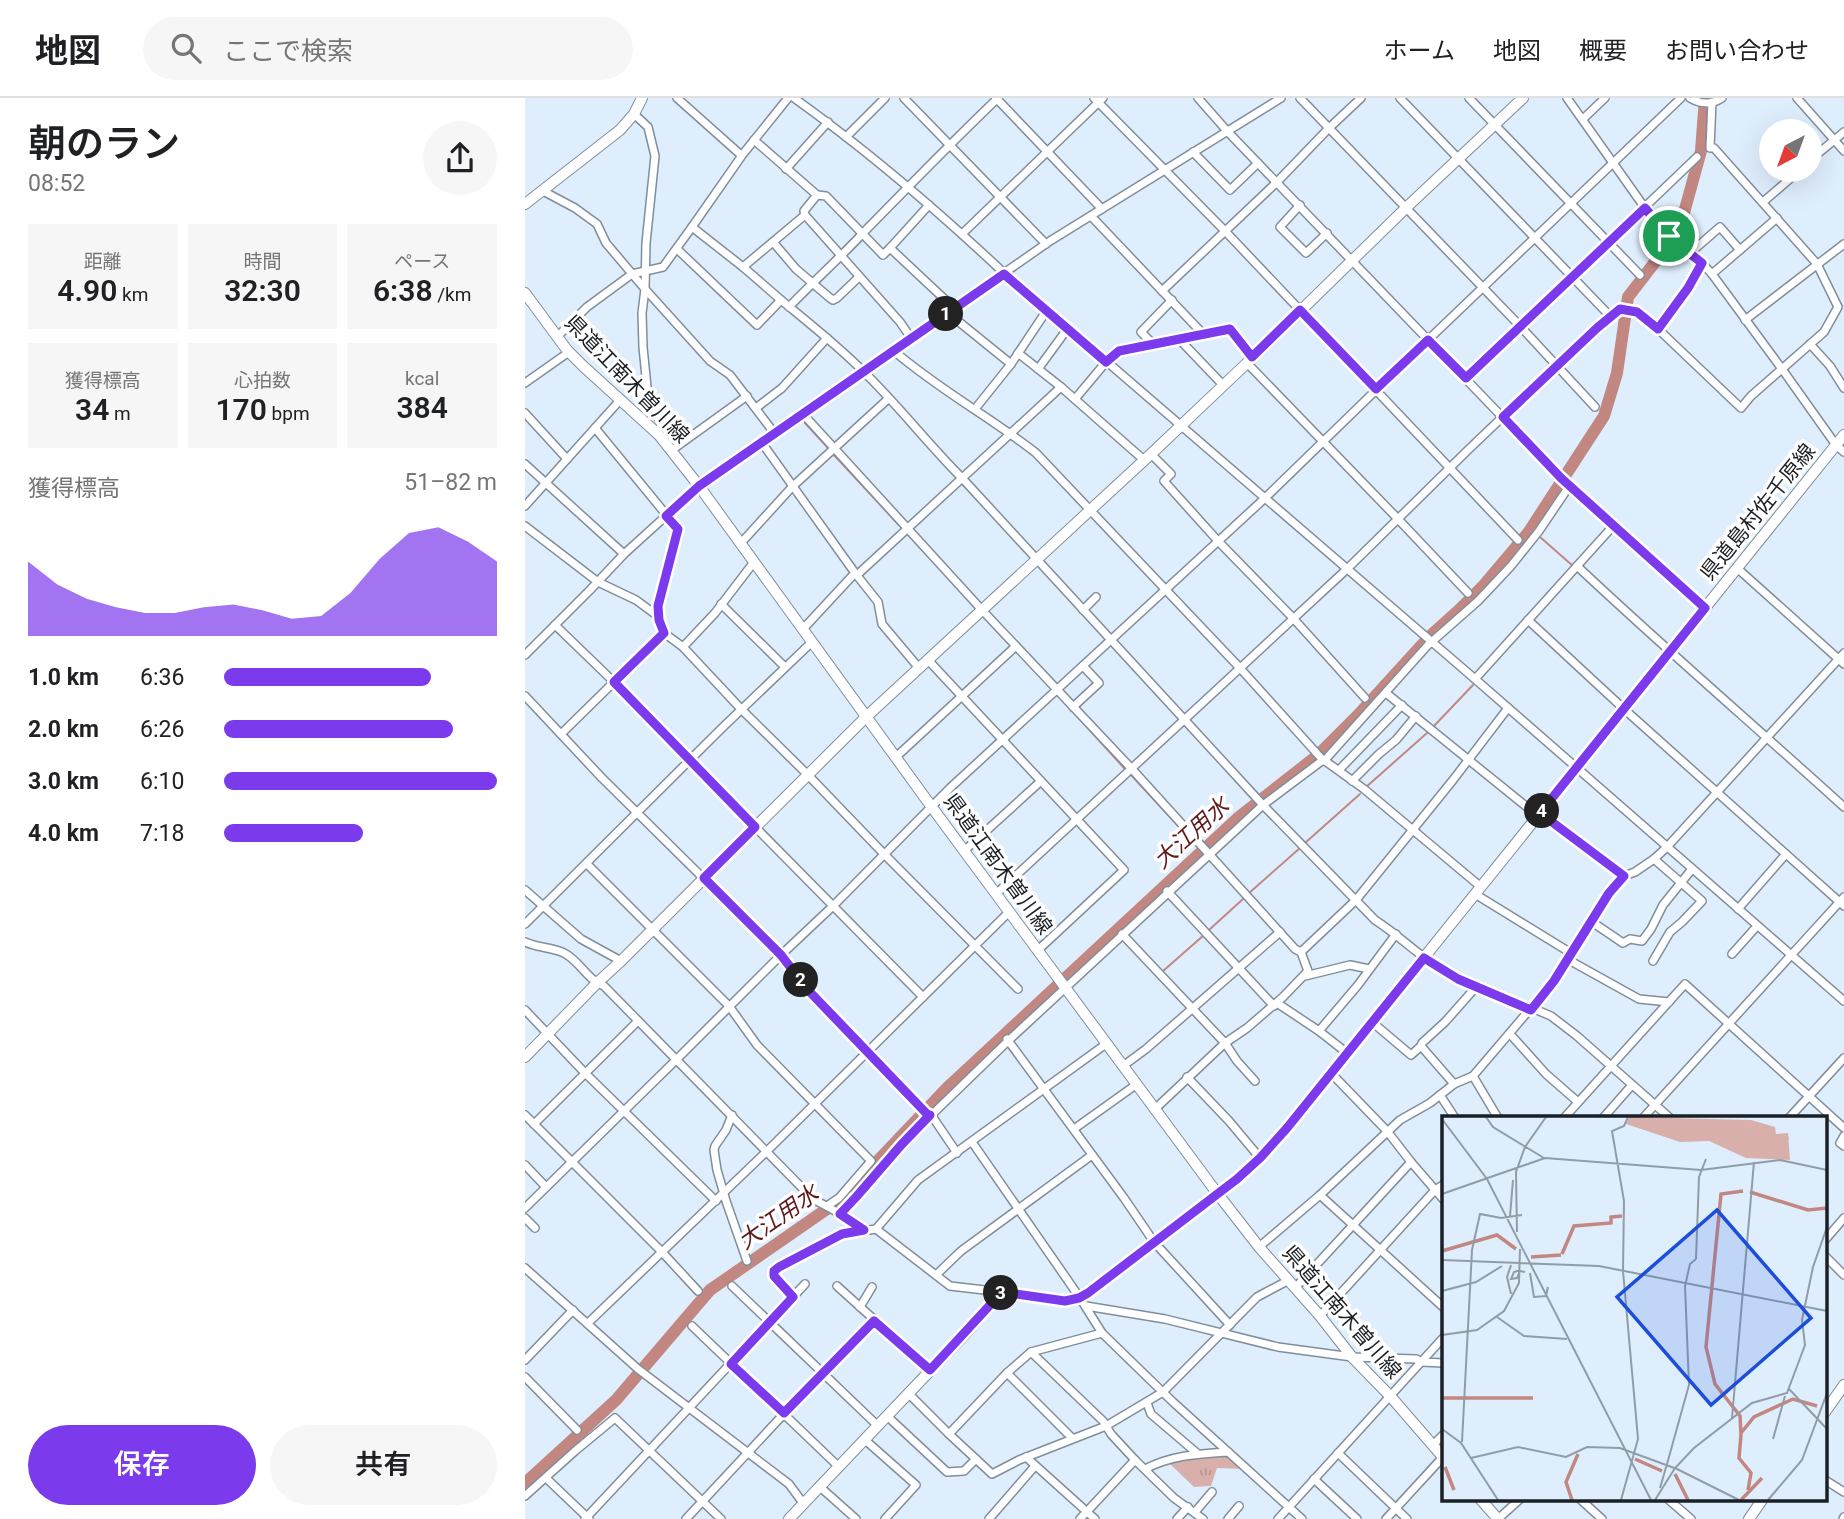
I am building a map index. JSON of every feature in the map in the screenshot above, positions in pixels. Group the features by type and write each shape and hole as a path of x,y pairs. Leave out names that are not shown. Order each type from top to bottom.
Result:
{"main road":[{"path":"525,204 608,141 634,114 642,98"},
{"path":"525,1056 866,717 1148,457 1523,98"},
{"name":"県道江南木曽川線","path":"525,293 569,352 672,450 1217,1193 1352,1357 1442,1456"},
{"name":"県道島村佐千原線","path":"1083,1302 1260,1158 1737,568 1840,449 1844,435"},
{"path":"789,1519 1002,1292 1083,1302"},
{"path":"1827,1407 1844,1385"},
{"path":"1483,1502 1498,1519"},
{"path":"1749,1519 1761,1502"}],"street":[{"path":"677,98 741,155"},
{"path":"557,337 587,307 632,274 663,267 741,155 788,98"},
{"path":"795,98 929,205 1004,274 1844,1001"},
{"path":"846,137 885,98"},
{"path":"904,98 1046,244"},
{"path":"789,307 997,98 1102,209"},
{"path":"1198,98 1566,482 1705,608"},
{"path":"525,654 624,554 699,486 1046,244 1281,98"},
{"path":"1300,98 1595,407"},
{"path":"1162,291 1361,98"},
{"path":"1400,98 1610,316"},
{"path":"1469,98 1640,275"},
{"path":"1567,98 1645,208 1670,238 1691,253 1712,274 1840,449"},
{"path":"1583,119 1605,98"},
{"path":"525,1208 833,906 931,806 1264,499 1681,98"},
{"path":"1690,98 1702,103 1722,98"},
{"path":"1797,98 1844,151"},
{"path":"962,234 1098,99 1518,540"},
{"path":"996,894 1347,569 1450,467 1610,316 1622,308 1637,312 1741,408 1824,332 1838,307 1817,264 1714,148 1710,148 1711,102"},
{"path":"634,114 649,127 655,156 642,313 648,397 661,424 659,435"},
{"path":"786,169 828,122"},
{"path":"1822,151 1844,132"},
{"path":"754,139 817,195 826,196 883,255 929,205"},
{"path":"1193,152 1230,190 1258,163"},
{"path":"1466,378 1697,158"},
{"path":"1763,202 1786,182"},
{"path":"543,191 575,208 597,224 606,243 632,274 710,361 730,375 775,434"},
{"path":"817,195 804,211 805,215 900,322 911,338"},
{"path":"1300,205 1280,227 1306,253 1327,233"},
{"path":"743,267 805,215"},
{"path":"1091,216 1205,335"},
{"path":"1712,274 1777,218"},
{"path":"692,227 743,267 864,372 936,453 1375,920 1447,974 1551,1016 1668,1116"},
{"path":"1691,253 1720,227 1740,250"},
{"path":"773,242 796,269 834,300 859,277"},
{"path":"1745,320 1844,244"},
{"path":"890,248 951,310 1011,364"},
{"path":"677,249 757,325 781,300"},
{"path":"1658,329 1688,288 1702,263"},
{"path":"1153,344 1141,332 1172,300"},
{"path":"975,409 1011,364 1047,310"},
{"path":"1038,369 1067,328"},
{"path":"1075,399 1106,362 1119,351 1230,329 1250,360 1323,441 1468,593"},
{"path":"756,408 782,388 827,338"},
{"path":"1180,340 1223,386"},
{"path":"1810,344 1830,366 1844,388"},
{"path":"894,351 920,373 1010,432 1036,453 1239,667 1321,758 1353,780 1413,829 1478,891 1569,956 1639,999 1669,1002"},
{"path":"526,379 569,352"},
{"path":"1018,353 1171,474 1164,481 1365,698"},
{"path":"803,629 856,574 1061,387"},
{"path":"672,450 747,396"},
{"path":"525,506 621,399"},
{"path":"741,543 792,487 888,399"},
{"path":"525,413 567,459"},
{"path":"803,414 1295,949 1301,952 1308,971 1275,1004 1225,1043 1155,1109"},
{"path":"595,428 678,529 658,606 664,633 683,647 1019,989"},
{"path":"762,443 878,601 882,624 919,668"},
{"path":"525,464 624,554"},
{"path":"838,1213 857,1196 926,1113 1065,989 1168,892 1205,851 1261,801 1321,758 1386,693 1427,639 1478,601 1539,531 1566,482"},
{"path":"1475,679 1614,525"},
{"path":"525,526 598,582 636,600 659,617"},
{"path":"683,647 754,562"},
{"path":"1577,566 1669,652 1844,807"},
{"path":"1259,1247 1400,1120 1454,1084 1473,1076 1554,981 1609,893 1624,876 1635,872 1667,847 1842,658 1737,568"},
{"path":"1083,610 1096,597"},
{"path":"721,604 785,667"},
{"path":"1528,620 1842,902 1645,1116"},
{"path":"555,625 923,997"},
{"path":"561,734 664,633"},
{"path":"525,924 812,642"},
{"path":"896,757 1016,646"},
{"path":"928,660 1124,870 1037,951"},
{"path":"1073,707 1099,683 1083,666"},
{"path":"1386,693 1539,814 1624,876"},
{"path":"525,696 781,955 808,990 926,1113 957,1153"},
{"path":"1339,770 1402,705"},
{"path":"1301,952 1356,900 1508,708"},
{"path":"1353,780 1396,740 1416,716"},
{"path":"964,851 1041,781"},
{"path":"1738,909 1786,854"},
{"path":"1653,961 1670,932 1702,901 1654,859"},
{"path":"587,864 729,1006 757,1045 871,1161 828,1207"},
{"path":"1591,922 1623,943 1630,939 1641,941 1651,929 1663,905 1692,869"},
{"path":"525,890 581,939 621,961"},
{"path":"1168,892 1275,1004 1319,1031 1347,1053"},
{"path":"588,1323 716,1201 1009,912"},
{"path":"1733,954 1757,926"},
{"path":"1123,1066 1280,932"},
{"path":"1122,934 1225,1043 1255,1081"},
{"path":"1319,1031 1396,934"},
{"path":"525,942 565,953 597,983 604,986 813,1199 864,1230"},
{"path":"1303,976 1350,965 1369,969"},
{"path":"1566,1116 1685,984 1844,1128"},
{"path":"1372,1022 1411,1055 1476,987"},
{"path":"525,1010 585,1073 716,1201"},
{"path":"534,1124 638,1021"},
{"path":"1510,1034 1546,1073 1579,1102"},
{"path":"1007,1040 1154,1242 1230,1325"},
{"path":"876,1229 918,1180 1106,1044"},
{"path":"1421,1046 1454,1084"},
{"path":"1791,1116 1844,1058"},
{"path":"1331,1073 1387,1131 1442,1198"},
{"path":"1473,1076 1497,1116"},
{"path":"1187,1077 1260,1158"},
{"path":"1074,1129 1137,1084"},
{"path":"1605,1116 1632,1085"},
{"path":"1440,1095 1454,1116"},
{"path":"525,1115 698,1291"},
{"path":"732,1115 714,1150 724,1193 747,1261"},
{"path":"1844,1136 1840,1143 1844,1146"},
{"path":"972,1142 1102,1333 1302,1519"},
{"path":"936,1275 961,1251 1092,1156"},
{"path":"908,1393 992,1474 1026,1457 1106,1426 1163,1392 1257,1297 1292,1284 1411,1162"},
{"path":"525,1166 546,1187"},
{"path":"1320,1316 1435,1189 1442,1186"},
{"path":"1319,1195 1442,1306"},
{"path":"1827,1238 1844,1218"},
{"path":"525,1219 535,1228"},
{"path":"793,1297 774,1276 774,1271 842,1234 876,1229 950,1286 1002,1292"},
{"path":"1827,1258 1844,1275"},
{"path":"525,1268 640,1371 789,1484 803,1503"},
{"path":"546,1478 587,1518 805,1284"},
{"path":"732,1286 877,1425"},
{"path":"837,1286 930,1370"},
{"path":"860,1307 872,1287"},
{"path":"1083,1302 1165,1318 1278,1347 1352,1357 1416,1359 1442,1363"},
{"path":"525,1360 573,1310"},
{"path":"685,1519 874,1321"},
{"path":"692,1326 838,1466"},
{"path":"949,1434 1007,1373 1031,1352 1102,1333"},
{"path":"1278,1519 1442,1339"},
{"path":"1031,1352 1106,1426 1135,1460 1174,1497 1203,1519"},
{"path":"1007,1373 1072,1438"},
{"path":"525,1377 577,1430"},
{"path":"1147,1403 1151,1414 1198,1454"},
{"path":"887,1416 947,1472 964,1471 976,1459"},
{"path":"525,1496 615,1418 721,1519"},
{"path":"1433,1445 1442,1436"},
{"path":"864,1439 916,1485 885,1519"},
{"path":"1145,1469 1161,1460 1228,1452"},
{"path":"1338,1453 1407,1519"},
{"path":"1026,1457 1094,1519"},
{"path":"1386,1519 1442,1458"},
{"path":"1080,1519 1135,1460"},
{"path":"989,1519 1035,1466"},
{"path":"1314,1479 1357,1519"},
{"path":"1827,1481 1844,1492"},
{"path":"819,1486 856,1519"},
{"path":"1177,1519 1212,1492"},
{"path":"1498,1519 1518,1502"},
{"path":"1583,1502 1602,1519"},
{"path":"1671,1502 1691,1519"},
{"path":"1228,1519 1239,1506"}],"green space":[{"path":"1228,1455 1242,1469 1217,1468 1211,1486 1194,1487 1169,1463"}],"waterway":[{"name":"大江用水","path":"853,1187 947,1088 1239,817 1318,755 1429,637 1484,585 1528,533 1604,416 1617,373 1628,297 1679,231 1701,151 1705,98"},
{"path":"779,437 800,423"},
{"path":"805,423 829,449"},
{"path":"834,455 899,525"},
{"path":"908,534 926,554"},
{"path":"1540,537 1573,566"},
{"path":"1433,727 1473,685"},
{"path":"1065,703 1125,769"},
{"path":"1365,788 1427,733"},
{"path":"1131,775 1196,845"},
{"path":"1305,843 1360,794"},
{"path":"1248,894 1300,848"},
{"path":"1209,930 1243,899"},
{"path":"1163,971 1204,935"},
{"name":"大江用水","path":"525,1483 616,1400 710,1290 837,1202"}],"route":[{"path":"1645,208 1669,236 1702,263 1688,288 1658,329 1637,312 1620,309 1608,317 1503,417 1561,478 1705,608 1540,813 1624,876 1609,893 1554,981 1531,1010 1447,974 1424,958 1260,1158 1237,1179 1088,1293 1065,1301 1002,1292 930,1370 874,1321 784,1413 731,1364 793,1297 774,1276 774,1271 842,1234 864,1230 840,1214 930,1115 808,990 781,955 704,878 755,827 614,682 664,633 658,606 678,529 666,516 699,486 1004,274 1106,362 1119,351 1230,329 1252,357 1300,310 1376,389 1428,340 1466,378 1645,208"}]}
